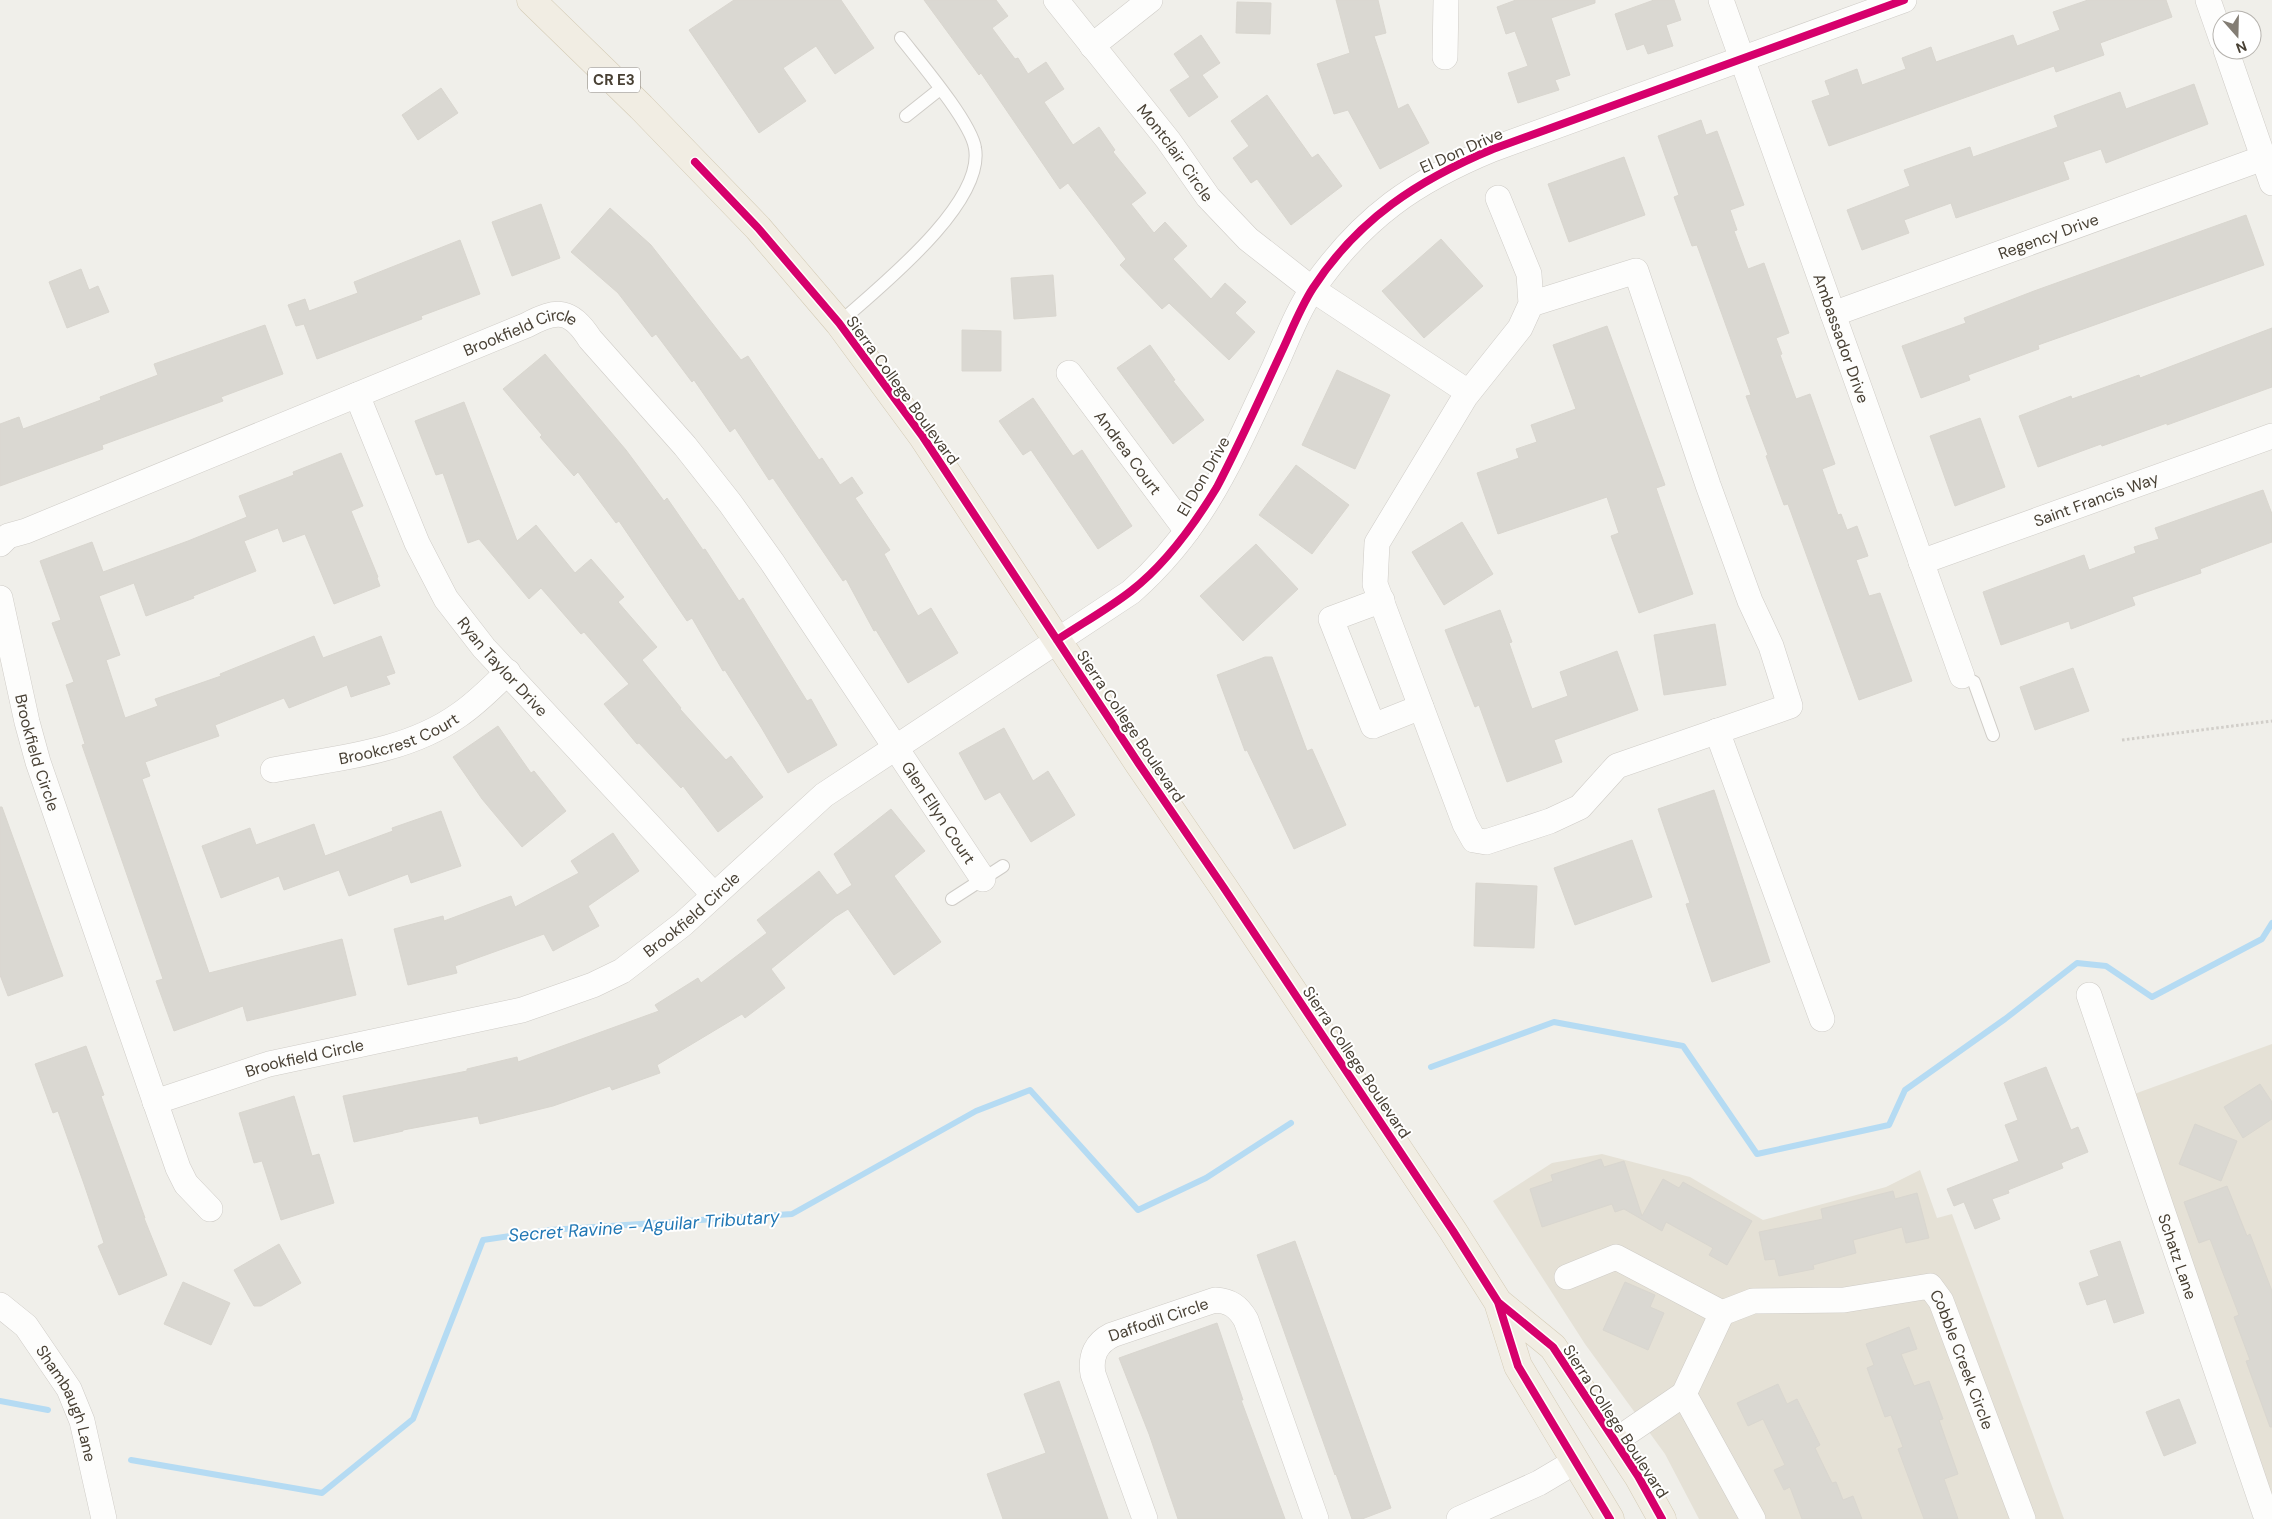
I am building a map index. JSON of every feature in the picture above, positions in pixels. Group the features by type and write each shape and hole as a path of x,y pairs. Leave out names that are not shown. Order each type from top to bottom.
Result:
{"main road":[{"name":"Sierra College Boulevard","path":"531,0 648,114 758,228 839,323 922,437 1442,1215 1498,1302 1518,1366 1610,1519"},
{"name":"Sierra College Boulevard","path":"1498,1302 1553,1347 1615,1441 1662,1519"}],"street":[{"name":"Montclair Circle","path":"1056,0 1227,218 1268,256 1312,289 1468,392"},
{"path":"1092,46 1150,0"},
{"path":"1445,58 1446,0"},
{"name":"Ambassador Drive","path":"1721,0 1962,676"},
{"name":"El Don Drive","path":"1057,640 1130,592 1151,574 1187,532 1203,510 1229,464 1312,289 1349,243 1368,224 1416,185 1439,172 1493,148 1904,0"},
{"path":"2229,60 2272,183"},
{"name":"Regency Drive","path":"1833,314 2263,158"},
{"path":"1498,198 1529,274 1531,304 1520,328 1468,392 1377,543 1375,562 1376,584 1465,824 1474,840 1486,842 1550,821 1580,807 1617,766 1790,706 1771,646 1750,601 1712,494 1636,271 1531,304"},
{"name":"Brookfield Circle","path":"0,544 8,536 26,532 528,325 544,316 563,313 580,323 590,339 685,446 730,503 772,562 895,747"},
{"name":"Andrea Court","path":"1069,373 1187,532"},
{"name":"Ryan Taylor Drive","path":"357,396 430,571 446,599 464,624 714,895"},
{"name":"Saint Francis Way","path":"1922,562 2272,436"},
{"name":"Brookfield Circle","path":"0,598 27,722 38,762 155,1102 227,1076 269,1064 522,1010 593,985 628,966 682,924 824,795 1057,640"},
{"path":"1382,600 1331,620 1373,726 1421,707"},
{"name":"Brookcrest Court","path":"273,770 382,749 421,736 459,716 508,672"},
{"path":"1717,731 1822,1019"},
{"name":"Glen Ellyn Court","path":"895,747 983,879"},
{"name":"Schatz Lane","path":"2089,995 2267,1519"},
{"path":"155,1102 178,1168 186,1184 210,1209"},
{"path":"1567,1277 1616,1258 1722,1313 1684,1394 1615,1441"},
{"name":"Cobble Creek Circle","path":"1722,1313 1753,1301 1844,1300 1930,1286 1941,1301 2023,1519"},
{"name":"Daffodil Circle","path":"1145,1519 1093,1374 1092,1358 1099,1344 1112,1335 1214,1300 1230,1302 1237,1306 1246,1320 1316,1519"},
{"name":"Shambaugh Lane","path":"0,1305 26,1326 69,1389 82,1421 104,1519"},
{"path":"1684,1394 1752,1519"},
{"path":"1459,1519 1530,1487 1576,1461"}],"lane":[{"path":"839,323 920,251 949,215 972,175 976,149 972,137 940,89 901,38"},
{"path":"906,116 940,89"},
{"path":"1962,676 1974,682 1993,735"},
{"path":"952,899 1003,866"}],"path":[{"path":"2122,740 2272,721"}],"shaded area":[{"path":"2272,1044 2272,1515 2126,1097"},
{"path":"1602,1154 1690,1177 1763,1220 1886,1187 1920,1170 1937,1218 1952,1214 2064,1519 1699,1519 1665,1454 1585,1344 1493,1201 1552,1163"}],"building":[{"path":"734,0 841,0 874,48 835,74 816,46 783,68 806,101 759,133 689,30"},
{"path":"924,0 996,0 1008,16 992,28 1015,59 1018,58 1028,74 1046,62 1064,89 1044,102 1073,145 1099,127 1115,150 1113,152 1146,193 1131,204 1154,233 1165,222 1187,246 1173,259 1211,299 1225,283 1246,302 1235,313 1255,332 1229,360 1169,303 1162,309 1120,265 1126,259 1068,183 1060,189 981,73 979,75"},
{"path":"1336,0 1378,0 1386,33 1374,36 1398,109 1408,104 1429,143 1380,169 1348,110 1334,114 1317,64 1350,53"},
{"path":"1516,0 1595,0 1595,3 1551,18 1570,75 1555,80 1559,90 1518,103 1508,73 1528,66 1515,31 1506,34 1497,7"},
{"path":"1654,0 1674,0 1681,20 1666,25 1673,46 1648,54 1644,44 1627,50 1615,14"},
{"path":"2088,0 2166,0 2172,17 2100,43 2104,55 2056,72 2054,66 1829,146 1812,101 1830,95 1825,81 1857,69 1862,85 1906,69 1902,58 1931,47 1936,62 2013,35 2017,46 2060,30 2053,12"},
{"path":"1237,2 1271,3 1270,34 1236,33"},
{"path":"1201,35 1220,63 1202,75 1218,97 1189,117 1170,90 1190,77 1174,54"},
{"path":"2194,84 2208,124 2106,163 2101,149 2063,162 2069,179 1956,218 1951,203 1904,220 1909,233 1862,250 1847,210 1910,186 1904,170 1970,147 1973,157 2058,127 2054,116 2120,92 2126,109"},
{"path":"441,88 458,113 418,140 402,115"},
{"path":"1267,95 1312,158 1318,154 1342,186 1291,225 1257,179 1251,183 1233,158 1249,146 1231,121"},
{"path":"1701,120 1706,135 1717,131 1744,205 1730,210 1737,230 1734,231 1748,269 1764,263 1789,333 1776,338 1782,354 1780,355 1796,399 1810,394 1835,464 1822,469 1838,515 1841,514 1847,530 1857,526 1868,556 1856,560 1869,596 1880,593 1912,681 1859,700 1788,504 1784,505 1766,456 1768,455 1746,396 1751,395 1697,245 1692,246 1674,197 1679,195 1658,136"},
{"path":"1624,157 1645,215 1569,242 1548,184"},
{"path":"541,204 560,258 512,276 492,222"},
{"path":"610,208 651,245 741,360 748,356 819,460 822,458 840,485 852,477 863,493 855,498 890,550 884,554 918,616 931,608 958,653 908,683 876,630 874,631 846,579 843,581 773,478 769,480 735,428 730,432 694,380 692,382 656,334 652,337 618,293 571,252"},
{"path":"2246,215 2264,265 2038,345 2039,349 1968,375 1970,380 1921,398 1902,346 1966,323 1964,318 2034,291"},
{"path":"1441,239 1483,286 1424,338 1382,291"},
{"path":"460,240 480,294 421,316 422,319 317,359 304,324 296,326 288,305 305,299 309,311 358,293 354,282"},
{"path":"81,269 89,290 98,286 109,312 67,328 49,282"},
{"path":"1053,275 1056,316 1014,319 1011,278"},
{"path":"265,325 283,374 221,397 223,401 102,445 103,449 0,486 0,424 19,417 23,429 101,400 100,397 158,375 154,364"},
{"path":"1607,326 1665,485 1656,488 1693,594 1639,613 1611,536 1619,533 1607,497 1498,534 1477,473 1519,458 1516,449 1537,442 1531,425 1576,409 1553,345"},
{"path":"2272,328 2272,387 2167,425 2167,423 2102,446 2101,444 2038,467 2019,416 2071,396 2072,399 2139,375 2140,378"},
{"path":"962,330 1001,331 1001,371 962,371"},
{"path":"1150,345 1175,380 1173,381 1204,420 1173,444 1117,368"},
{"path":"545,354 626,450 664,501 667,498 703,550 705,549 739,601 743,598 807,701 811,699 837,745 788,773 725,670 723,671 692,618 687,621 619,521 616,523 578,472 574,476 540,437 542,435 503,389"},
{"path":"1337,370 1390,395 1355,469 1302,445"},
{"path":"1033,398 1073,456 1082,450 1132,526 1098,549 1031,450 1023,455 999,421"},
{"path":"464,402 517,541 536,525 575,573 591,559 624,597 618,602 657,647 642,660 680,709 726,760 731,756 763,797 718,832 683,786 681,788 639,743 637,744 604,704 629,684 584,632 581,634 541,588 529,599 479,539 468,543 443,473 436,475 415,421"},
{"path":"1980,418 2005,487 1955,506 1930,436"},
{"path":"341,453 363,506 351,511 380,586 334,604 305,534 283,542 278,528 244,541 256,571 193,596 194,598 146,616 134,583 99,596 120,655 106,660 125,718 158,706 155,699 221,676 220,674 314,636 323,658 381,636 395,673 386,676 390,684 351,697 347,685 289,708 284,698 215,725 219,736 145,762 150,776 142,779 209,973 342,939 356,995 247,1021 243,1006 174,1031 156,981 163,979 82,745 85,744 66,685 74,682 52,623 61,620 40,561 92,542 103,572 247,517 239,496 294,475 293,472"},
{"path":"1296,465 1349,505 1312,554 1259,515"},
{"path":"2263,490 2272,514 2272,542 2200,569 2201,573 2132,597 2135,605 2071,629 2069,621 2001,645 1983,592 2084,555 2089,570 2136,553 2134,547 2159,539 2155,528"},
{"path":"1462,522 1493,574 1444,605 1412,552"},
{"path":"1256,544 1298,589 1243,641 1200,596"},
{"path":"1500,610 1512,642 1509,643 1532,709 1568,696 1560,672 1617,651 1638,710 1554,740 1562,762 1507,782 1479,705 1475,707 1445,630"},
{"path":"1715,624 1726,685 1664,695 1654,635"},
{"path":"1265,657 1272,657 1307,751 1312,749 1346,825 1294,849 1247,750 1245,751 1217,675"},
{"path":"2073,668 2089,711 2035,730 2020,687"},
{"path":"498,726 531,773 534,771 566,811 522,847 482,799 453,757"},
{"path":"1004,728 1033,781 1048,771 1075,815 1031,842 1000,792 985,800 959,753"},
{"path":"1714,790 1770,962 1712,982 1686,904 1690,903 1658,809"},
{"path":"0,807 2,807 63,976 8,996 0,975"},
{"path":"891,809 925,851 894,876 941,942 894,975 848,909 835,917 771,969 785,988 745,1018 742,1014 657,1065 660,1073 612,1090 610,1086 553,1106 480,1124 478,1116 403,1130 354,1142 343,1096 467,1071 467,1069 517,1057 518,1062 659,1011 655,1005 698,978 701,983 767,933 757,920 819,871 837,895 852,885 834,854"},
{"path":"441,811 461,866 411,883 408,874 349,896 339,870 284,890 279,876 221,898 202,846 250,828 256,845 314,824 325,856 393,831 392,828"},
{"path":"613,833 639,871 588,906 599,926 553,951 544,934 455,966 457,973 408,985 394,929 443,916 444,921 511,896 515,907 579,873 571,861"},
{"path":"1632,840 1652,897 1575,925 1554,868"},
{"path":"1476,883 1537,886 1534,948 1474,946"},
{"path":"86,1046 104,1095 101,1096 144,1218 167,1275 119,1295 98,1246 104,1243 58,1111 53,1113 35,1064"},
{"path":"2046,1067 2071,1130 2078,1127 2088,1152 2061,1163 2063,1168 2008,1190 2009,1193 1992,1199 2000,1219 1975,1229 1964,1202 1954,1206 1947,1189 2019,1161 2005,1125 2018,1120 2004,1083"},
{"path":"2260,1084 2272,1102 2272,1119 2243,1138 2224,1107"},
{"path":"294,1096 312,1156 319,1154 334,1203 281,1220 262,1161 254,1163 239,1113"},
{"path":"2195,1124 2237,1141 2221,1181 2179,1164"},
{"path":"1601,1159 1604,1167 1624,1161 1642,1216 1663,1179 1679,1188 1683,1182 1752,1221 1727,1265 1709,1255 1713,1248 1666,1222 1662,1231 1624,1209 1615,1212 1612,1204 1542,1227 1530,1189 1553,1181 1551,1175"},
{"path":"2227,1186 2247,1236 2250,1234 2272,1291 2272,1427 2270,1427 2246,1361 2250,1360 2234,1317 2239,1315 2210,1239 2199,1243 2184,1202"},
{"path":"1893,1191 1895,1199 1917,1193 1929,1238 1906,1243 1902,1227 1853,1240 1856,1253 1813,1265 1814,1269 1779,1276 1775,1259 1765,1260 1759,1232 1823,1219 1821,1209"},
{"path":"1295,1241 1391,1508 1362,1519 1352,1519 1257,1255"},
{"path":"2120,1241 2144,1313 2114,1323 2106,1299 2087,1305 2079,1283 2099,1276 2090,1251"},
{"path":"279,1244 301,1283 261,1306 254,1306 234,1270"},
{"path":"183,1282 230,1303 211,1345 164,1324"},
{"path":"1625,1282 1655,1295 1650,1307 1664,1313 1648,1350 1603,1330"},
{"path":"1217,1323 1243,1400 1241,1400 1285,1519 1178,1519 1149,1434 1119,1358"},
{"path":"1909,1327 1917,1349 1901,1354 1914,1386 1929,1381 1943,1419 1939,1420 1958,1474 1944,1479 1958,1519 1924,1519 1898,1449 1903,1447 1891,1415 1885,1417 1867,1368 1874,1365 1866,1344"},
{"path":"1059,1381 1108,1519 1003,1519 987,1474 1046,1453 1024,1394"},
{"path":"1778,1384 1787,1404 1797,1399 1820,1445 1815,1448 1832,1483 1836,1482 1843,1500 1853,1496 1862,1519 1802,1519 1790,1487 1784,1490 1774,1470 1785,1465 1763,1419 1748,1426 1737,1403"},
{"path":"2179,1399 2196,1443 2164,1456 2146,1412"}],"waterway":[{"name":"Secret Ravine - Aguilar Tributary","path":"1431,1067 1554,1022 1683,1046 1757,1154 1889,1125 1905,1090 2005,1019 2077,963 2106,966 2152,997 2262,939 2272,923"},
{"name":"Secret Ravine - Aguilar Tributary","path":"131,1460 322,1493 413,1419 483,1240 550,1230 792,1214 976,1111 1030,1090 1138,1210 1206,1178 1291,1123"},
{"name":"Secret Ravine - Aguilar Tributary","path":"0,1401 48,1410"}],"cycle path":[{"path":"1057,640 1131,591 1179,543 1217,487 1313,288 1331,263 1350,242 1392,204 1440,174 1493,149 1904,0"},
{"path":"695,162 758,228 839,323 923,437 1139,764 1453,1231 1498,1302 1518,1366 1610,1519"},
{"path":"1498,1302 1553,1347 1638,1476 1662,1519"}]}
